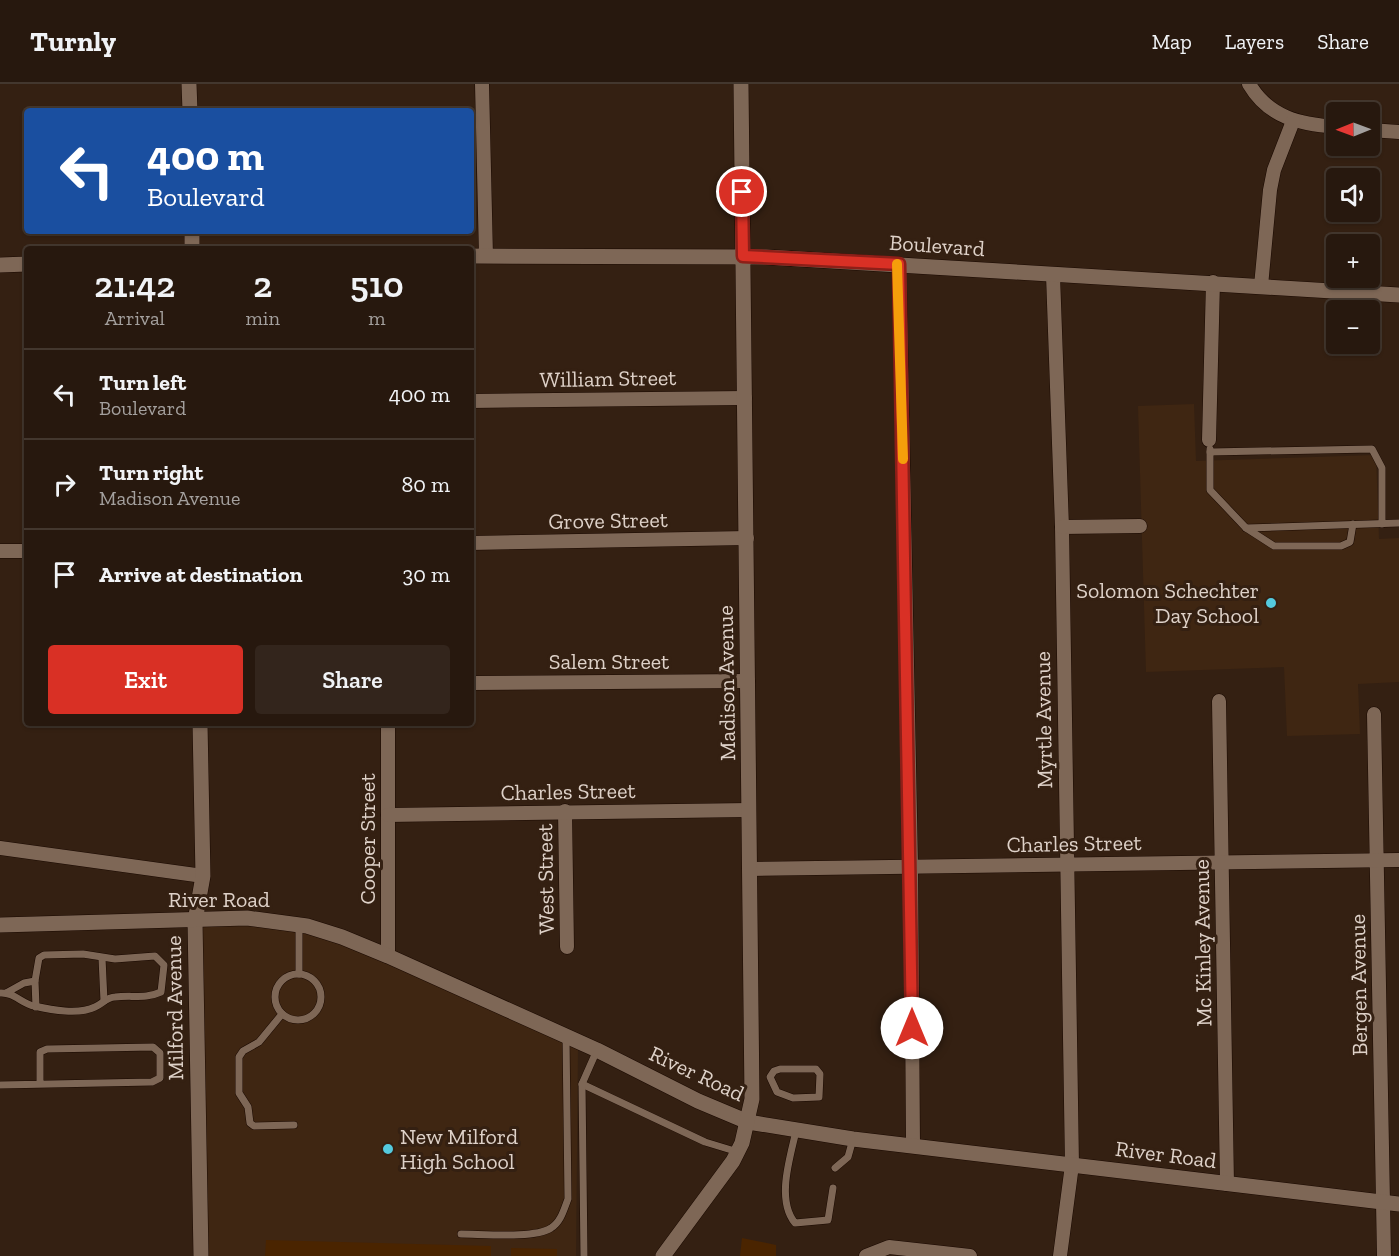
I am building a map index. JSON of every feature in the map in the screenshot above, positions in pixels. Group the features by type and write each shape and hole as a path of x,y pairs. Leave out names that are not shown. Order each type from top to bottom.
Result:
{"street":[{"path":"189,84 190,108"},
{"path":"478,256 482,84"},
{"name":"Madison Avenue","path":"663,1256 738,1152 748,1122 753,1077 741,84"},
{"path":"1249,84 1265,104 1293,121 1326,126"},
{"path":"1261,286 1270,190 1274,170 1293,121"},
{"path":"1380,131 1399,132"},
{"name":"Boulevard","path":"478,256 743,256 1053,275 1213,282 1399,295"},
{"path":"0,265 24,264"},
{"path":"899,264 913,1144"},
{"name":"Myrtle Avenue","path":"1053,275 1062,527 1072,1165 1060,1256"},
{"path":"1210,446 1213,282"},
{"name":"William Street","path":"474,401 744,398"},
{"path":"1062,527 1140,526"},
{"name":"Grove Street","path":"474,543 747,538"},
{"path":"0,552 24,551"},
{"name":"Salem Street","path":"474,683 748,681"},
{"name":"Mc Kinley Avenue","path":"1219,701 1227,1184"},
{"name":"Bergen Avenue","path":"1374,714 1384,1256"},
{"name":"Milford Avenue","path":"200,726 203,876 195,921 201,1256"},
{"name":"Cooper Street","path":"388,726 388,956"},
{"name":"Charles Street","path":"388,815 749,810"},
{"name":"West Street","path":"565,811 567,947"},
{"path":"0,848 203,876"},
{"name":"Charles Street","path":"750,869 1399,860"},
{"name":"River Road","path":"0,925 247,918 299,925 342,937 388,956 597,1050 699,1101 748,1122 852,1139 913,1144 1399,1204"},
{"path":"866,1256 889,1247 970,1256"}],"lane":[{"path":"1353,525 1350,542 1341,546 1274,546 1246,528 1210,490 1210,446 1371,449 1382,468 1382,524"},
{"path":"1246,528 1399,523"},
{"path":"299,925 299,974"},
{"path":"3,993 36,1006 64,1011 94,1008 113,996 153,996 161,992 164,965 155,956 102,958 83,954 41,956 35,981 36,1006"},
{"path":"102,958 104,1001"},
{"path":"299,974 307,975 319,986 321,1001 319,1009 313,1015 298,1021 282,1014 276,1004 276,990 285,978 299,974"},
{"path":"3,993 24,983 35,981"},
{"path":"282,1014 259,1042 243,1051 240,1057 240,1093 248,1107 250,1124 254,1126 294,1125"},
{"path":"461,1234 538,1233 552,1228 560,1218 568,1199 566,1036"},
{"path":"0,1085 152,1082 160,1078 160,1053 153,1047 47,1049 40,1052 40,1084"},
{"path":"584,1256 582,1084 597,1050"},
{"path":"780,1069 816,1069 820,1074 820,1094 816,1099 785,1097 777,1092 770,1077 774,1071 780,1069"},
{"path":"753,1077 770,1077"},
{"path":"582,1084 705,1142 738,1152"},
{"path":"796,1131 787,1177 788,1215 795,1223 828,1220 833,1188"},
{"path":"835,1168 848,1157 852,1139"}],"shaded area":[{"name":"Solomon Schechter Day School","path":"1194,404 1196,461 1376,455 1379,539 1399,538 1399,682 1358,684 1360,734 1287,736 1284,667 1146,672 1138,406"},
{"name":"New Milford High School","path":"195,921 307,926 578,1042 576,1256 201,1256"},
{"path":"742,1238 776,1245 776,1256 740,1256"},
{"path":"266,1240 491,1246 491,1256 265,1256"},
{"path":"511,1248 557,1249 557,1256 511,1256"}],"slow traffic":[{"path":"897,264 899,264 903,459"}],"place":[{"name":"Solomon Schechter Day School","path":"1271,603"},
{"name":"New Milford High School","path":"388,1149"}],"route":[{"path":"742,192 743,256 899,264 912,1028"}]}
